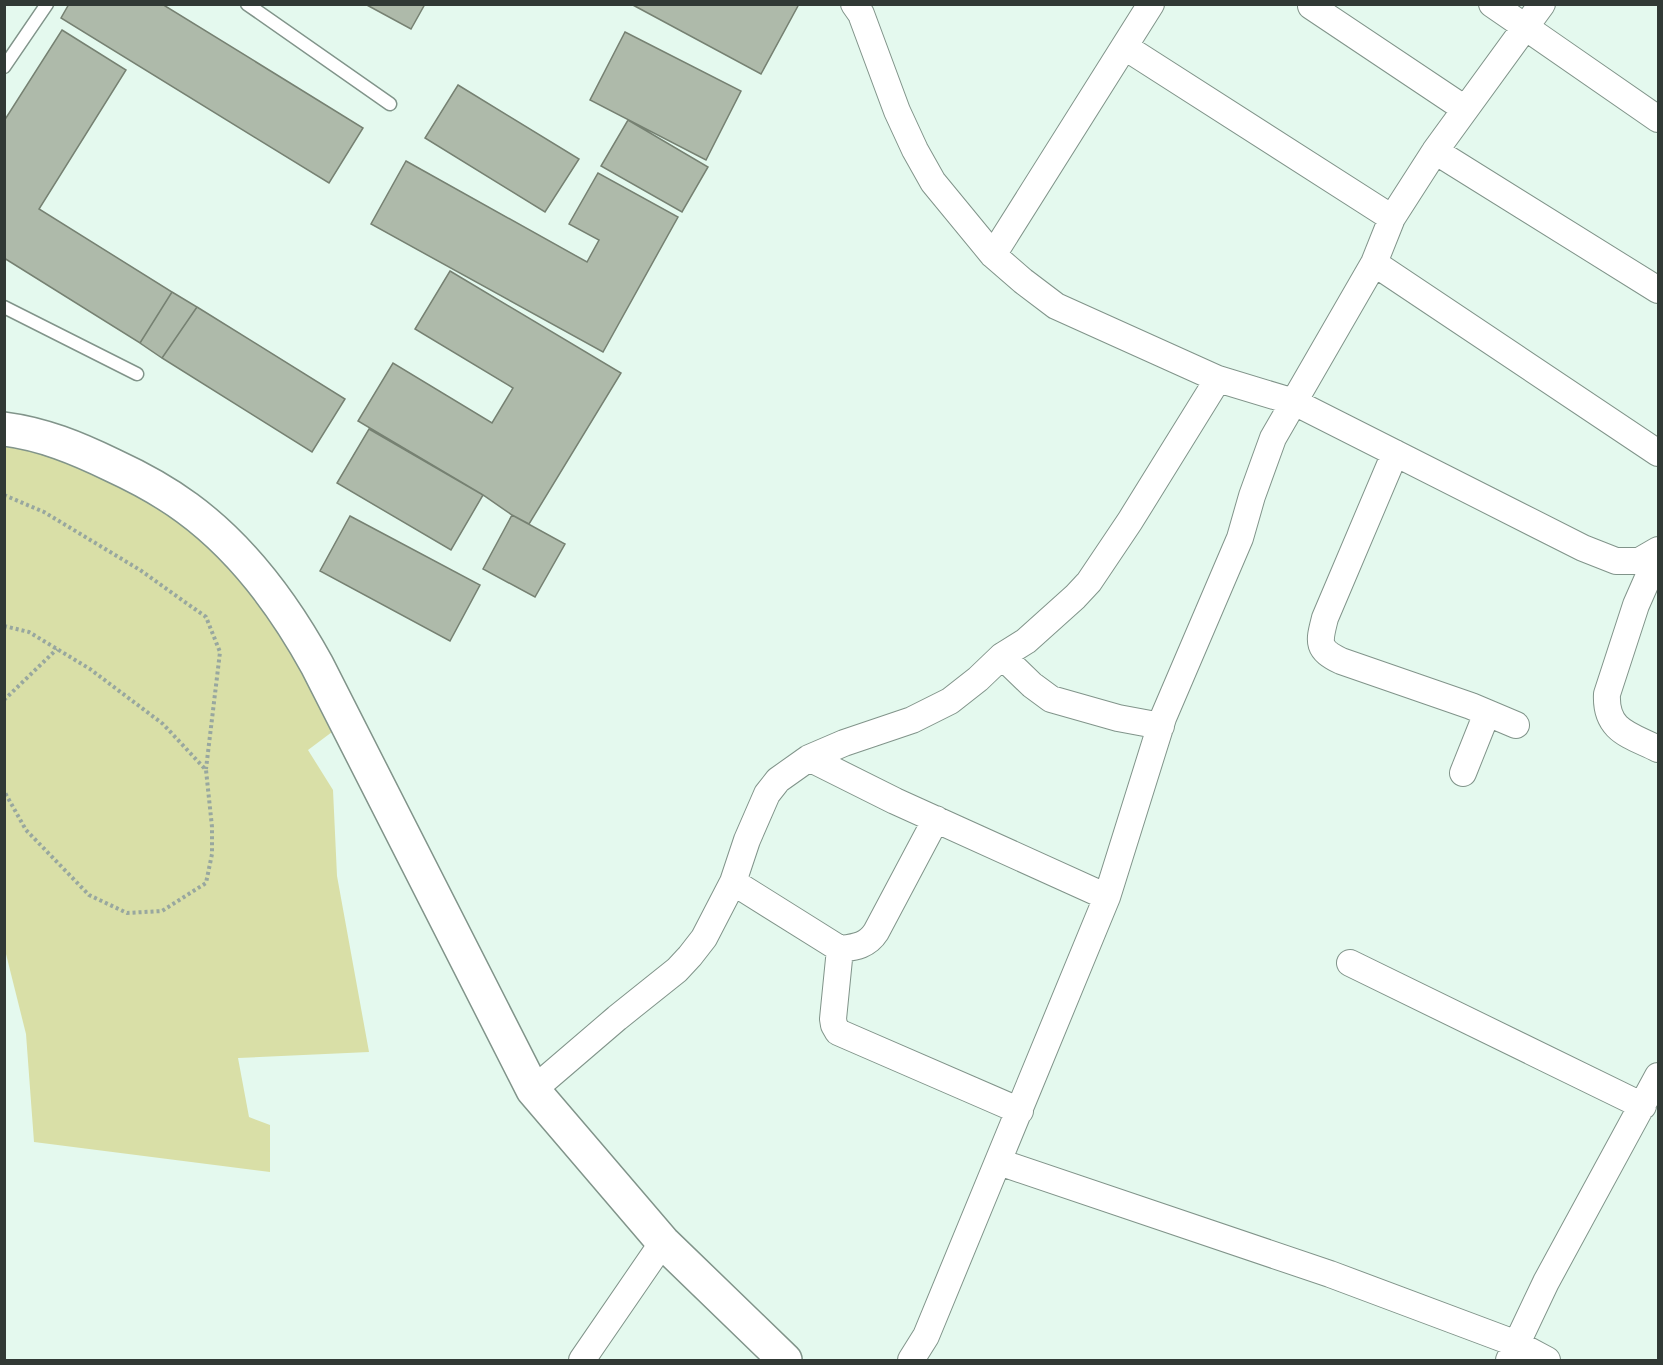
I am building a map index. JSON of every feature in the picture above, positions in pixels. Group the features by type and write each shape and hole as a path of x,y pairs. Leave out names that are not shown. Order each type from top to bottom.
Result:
{"main road":[{"path":"4,429 39,436 81,450 169,495 218,533 268,589 287,614 317,665 533,1090 663,1242 785,1360"}],"street":[{"path":"993,255 1151,4"},
{"path":"1492,4 1659,120"},
{"path":"911,1360 926,1336 1107,897 1161,726 1240,538 1273,438 1374,263 1392,218 1434,151 1542,4"},
{"path":"1311,6 1465,109"},
{"path":"862,8 897,111 933,182 993,255 1056,306 1218,379 1294,402 1582,548 1616,561 1639,561 1659,550"},
{"path":"1125,47 1392,218"},
{"path":"1434,151 1659,290"},
{"path":"1374,263 1659,453"},
{"path":"533,1090 676,970 704,938 733,882 747,840 767,794 778,780 809,758 844,743 912,720 950,701 1002,656 1034,634 1064,608 1089,582 1130,522 1218,379"},
{"path":"1395,453 1325,618 1320,638 1321,648 1330,656 1341,661 1516,725"},
{"path":"1659,555 1636,605 1607,694 1606,707 1610,720 1621,731 1659,749"},
{"path":"1002,656 1032,685 1051,699 1118,718 1161,726"},
{"path":"1463,773 1487,713"},
{"path":"809,758 895,801 1107,897"},
{"path":"733,882 840,950 863,945 871,940 936,819"},
{"path":"840,950 833,1019 838,1032 1020,1111"},
{"path":"1350,963 1642,1106"},
{"path":"1513,1352 1546,1282 1659,1076"},
{"path":"999,1162 1330,1274 1513,1352 1547,1360"},
{"path":"582,1360 663,1242"}],"lane":[{"path":"4,67 46,4"},
{"path":"247,4 390,104"},
{"path":"4,307 137,374"}],"path":[{"path":"4,495 44,512 140,570 206,617 220,652 206,770 212,827 212,854 206,883 162,911 128,913 89,895 26,830 4,790"},
{"path":"4,626 29,632 90,669 163,724 206,770"},
{"path":"4,700 57,649"}],"green space":[{"path":"4,439 54,447 186,515 261,587 336,729 308,750 333,790 337,876 369,1052 238,1058 249,1117 270,1125 270,1172 34,1142 26,1034 4,946"}],"building":[{"path":"69,4 162,4 363,128 329,183 61,18"},
{"path":"365,4 425,4 411,29"},
{"path":"631,4 799,4 761,74"},
{"path":"62,30 126,70 39,209 172,292 140,343 4,258 4,121"},
{"path":"625,32 741,91 706,160 590,100"},
{"path":"458,85 579,159 545,212 425,138"},
{"path":"628,120 708,167 682,212 601,166"},
{"path":"406,161 587,262 599,240 569,224 598,173 678,217 603,352 371,224"},
{"path":"450,271 621,373 529,524 358,421 393,363 492,423 513,388 415,329"},
{"path":"172,292 197,307 162,358 140,343"},
{"path":"197,307 345,399 312,452 162,358"},
{"path":"369,429 483,495 451,550 337,483"},
{"path":"512,515 565,544 535,597 483,569"},
{"path":"350,516 480,585 450,641 320,571"}]}
